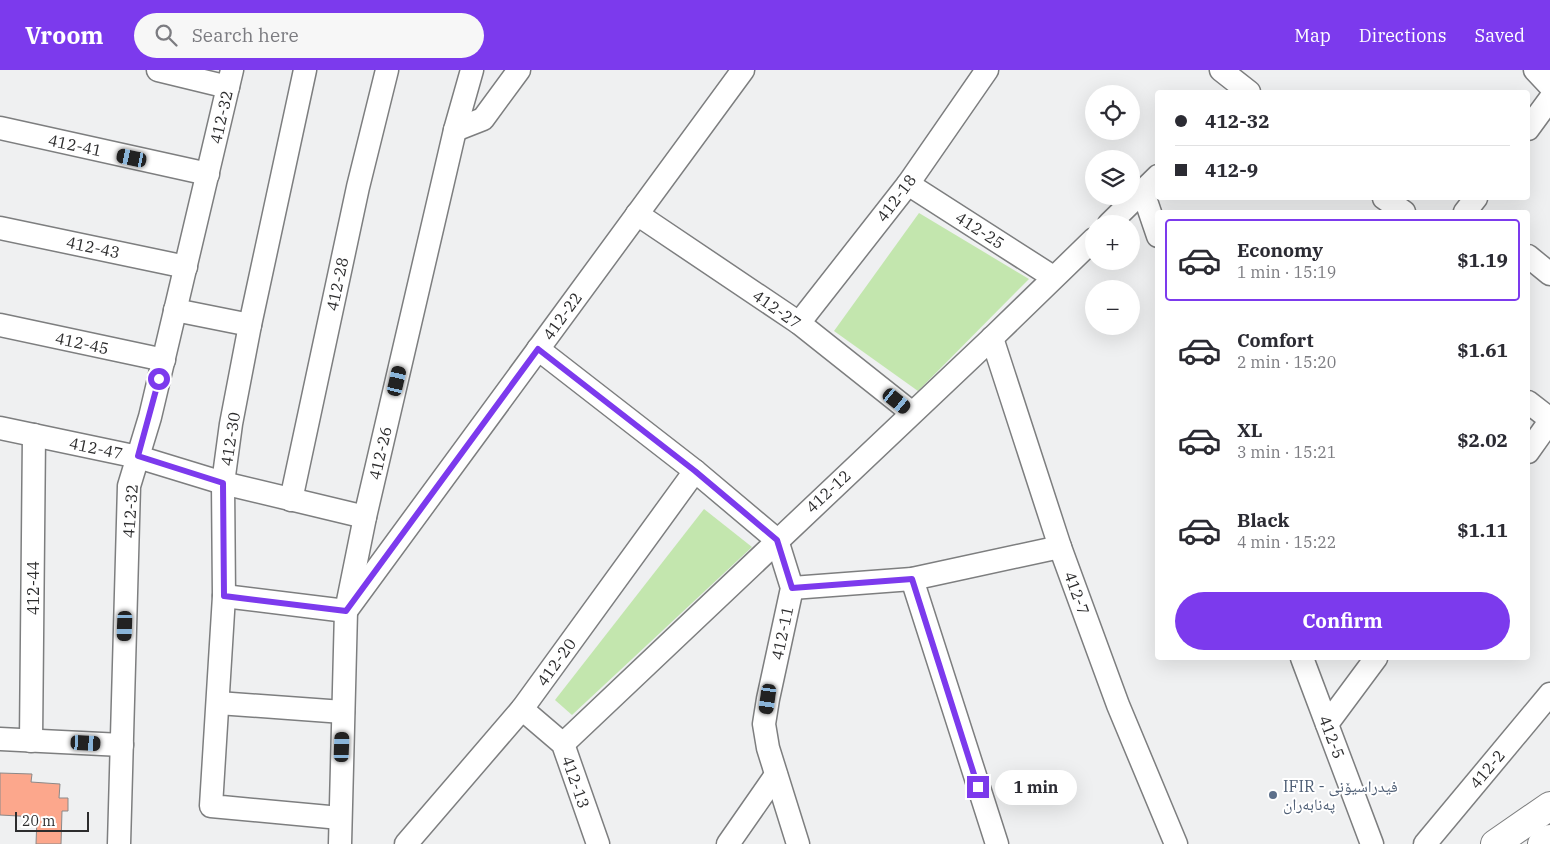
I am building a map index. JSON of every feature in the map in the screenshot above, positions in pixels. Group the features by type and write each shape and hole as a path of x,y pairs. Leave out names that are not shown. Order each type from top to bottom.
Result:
{"main road":[{"path":"1495,844 1550,806"},
{"path":"1542,844 1550,838"}],"street":[{"path":"158,70 230,78"},
{"name":"412-30","path":"305,70 250,325 231,424 223,483 224,596 211,806 340,818"},
{"name":"412-28","path":"291,500 358,187 387,70"},
{"name":"412-26","path":"340,844 346,611 365,516 456,130 472,70"},
{"path":"456,130 483,119 519,70"},
{"name":"412-22","path":"346,611 743,70"},
{"name":"412-18","path":"799,322 908,184 987,70"},
{"path":"1221,70 1241,90"},
{"path":"1534,70 1550,86"},
{"name":"412-32","path":"119,844 129,486 150,418 230,78"},
{"path":"1530,126 1550,99"},
{"name":"412-41","path":"0,128 208,174"},
{"name":"412-25","path":"908,184 1053,277"},
{"path":"1119,215 1150,184"},
{"path":"1150,184 1155,216"},
{"path":"1387,200 1401,210"},
{"name":"412-27","path":"637,214 799,322 911,412"},
{"name":"412-43","path":"0,228 186,267"},
{"name":"412-12","path":"563,744 911,412 992,338 1085,247"},
{"path":"1530,258 1550,274"},
{"path":"175,310 250,325"},
{"name":"412-45","path":"0,326 164,360"},
{"name":"412-7","path":"992,338 1060,547 1118,705 1176,844"},
{"path":"538,349 695,471 777,540"},
{"path":"1530,404 1550,420 1530,449"},
{"name":"412-47","path":"0,428 138,456 223,483 365,516"},
{"name":"412-44","path":"31,741 34,435"},
{"name":"412-20","path":"406,844 522,709 695,471"},
{"name":"412-11","path":"777,540 792,588 764,724 768,748 798,844"},
{"path":"792,588 912,579 1060,547"},
{"path":"912,579 997,844"},
{"path":"224,596 346,611"},
{"name":"412-5","path":"1303,660 1372,844"},
{"path":"1327,724 1375,660"},
{"name":"412-2","path":"1425,844 1550,694"},
{"path":"218,704 343,712"},
{"name":"412-13","path":"522,709 563,744 598,844"},
{"path":"0,739 122,745"},
{"path":"728,844 776,775"}],"green space":[{"path":"919,213 1029,279 918,391 834,331"},
{"path":"704,509 752,547 572,715 555,700"}],"building":[{"path":"0,773 32,774 31,782 60,784 59,798 68,798 68,811 62,811 61,844 36,844 37,817 0,815"}],"place":[{"name":"IFIR - فیدراسیۆنی پەنابەران","path":"1273,795"}],"route":[{"path":"159,379 150,418 138,456 223,483 224,596 346,611 538,349 695,471 777,540 792,588 912,579 978,787"}]}
